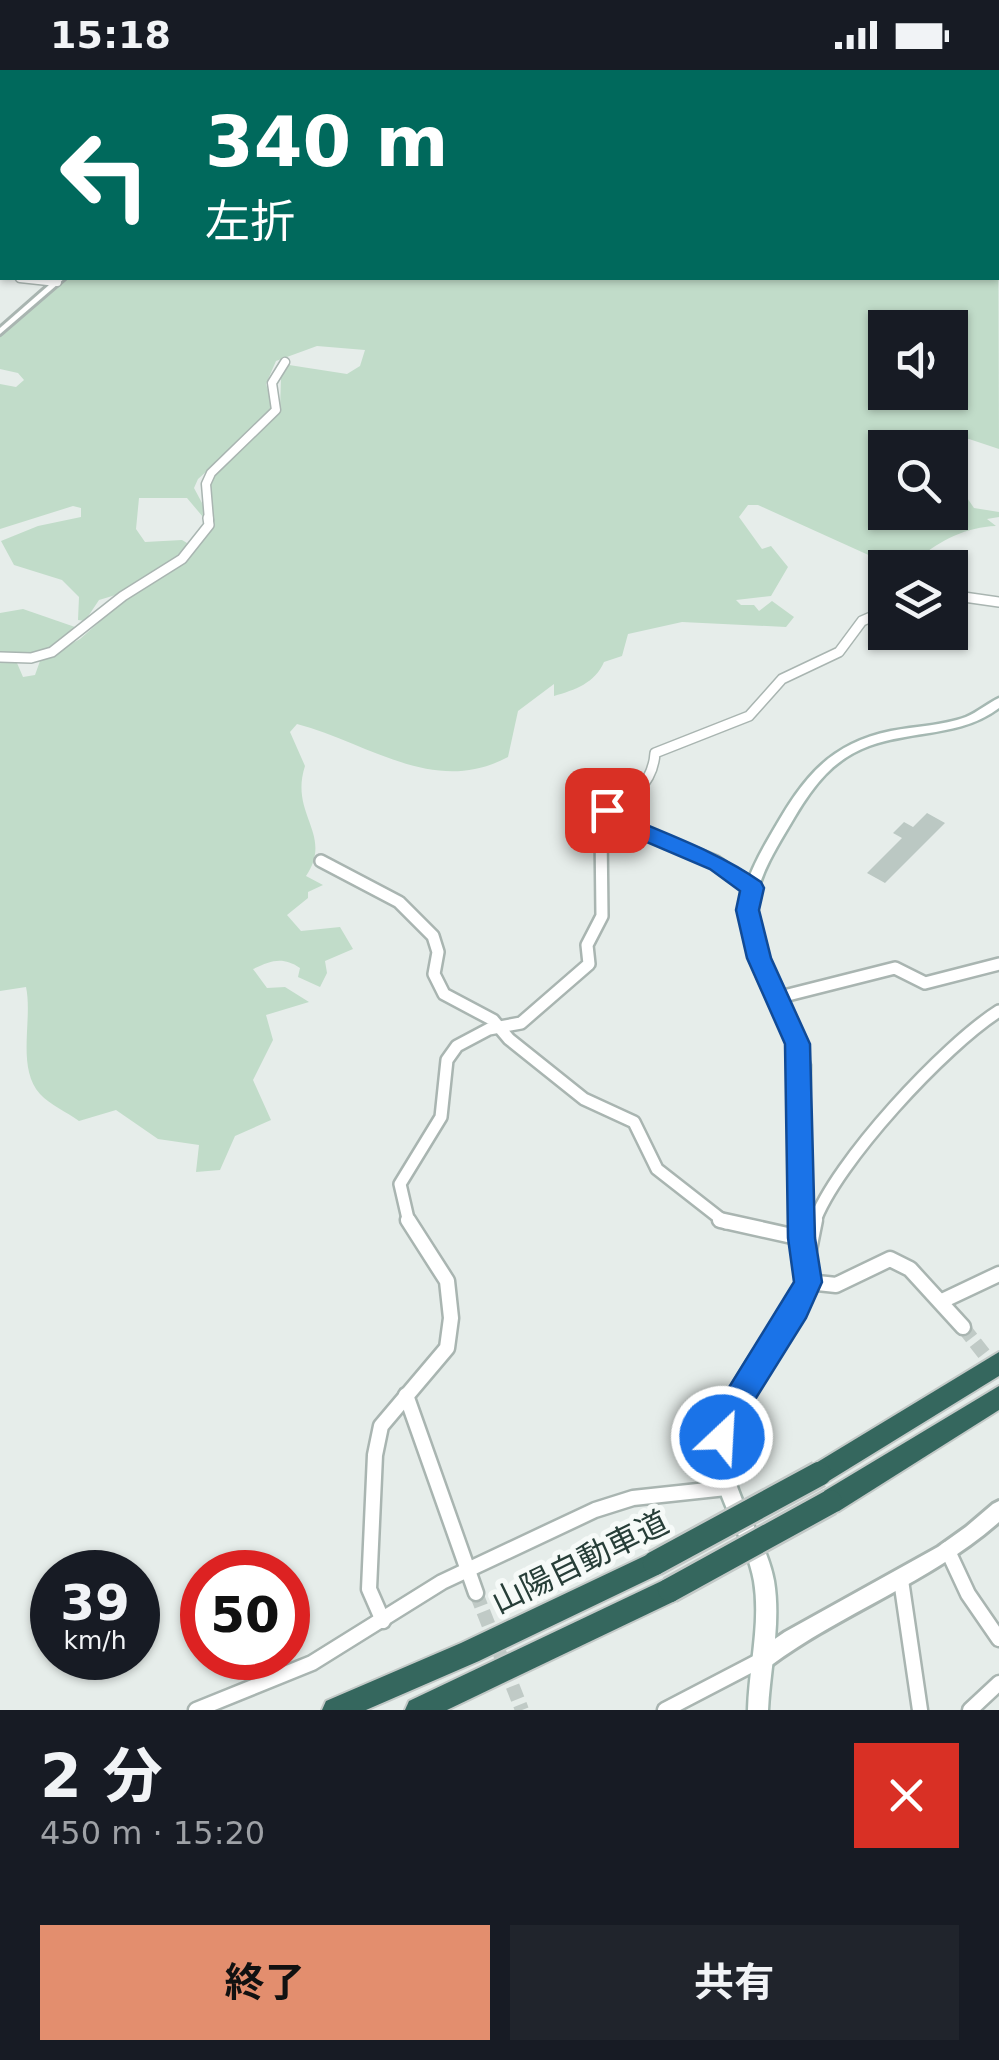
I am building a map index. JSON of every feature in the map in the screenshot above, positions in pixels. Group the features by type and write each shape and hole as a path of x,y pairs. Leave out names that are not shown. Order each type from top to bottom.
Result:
{"highway":[{"name":"山陽自動車道","path":"335,1710 470,1652 654,1563 819,1474 999,1363"},
{"path":"418,1710 670,1590 830,1502 999,1397"}],"main road":[{"path":"758,1710 767,1633 764,1580 756,1552 726,1488 722,1437 728,1416 796,1309 808,1282 802,1238 802,1065 798,1044 752,932 748,910 752,888 759,867 815,772 868,741 960,722 999,702"}],"street":[{"path":"0,332 59,280"},
{"path":"0,656 31,658 52,652 123,596 182,559 209,525 206,484 211,473 276,410 272,383 286,362"},
{"path":"968,598 999,602"},
{"path":"603,815 634,798 654,766 655,754 749,716 782,679 838,652 862,620 868,618"},
{"path":"603,815 697,858 716,862 752,888"},
{"path":"382,1621 369,1589 375,1455 381,1426 447,1348 450,1318 446,1281 404,1215 400,1184 441,1118 450,1055 456,1046 489,1029 502,1030 520,1023 589,964 587,945 602,916 598,856 603,815"},
{"path":"321,862 399,902 433,936 438,952 434,974 444,994 478,1010 584,1099 634,1122 657,1168 722,1222 802,1238"},
{"path":"776,998 895,968 925,983 999,964"},
{"path":"805,1259 811,1230 836,1172 961,1034 999,1010"},
{"path":"808,1282 836,1284 890,1259 910,1269 963,1326"},
{"path":"942,1300 999,1274"},
{"path":"406,1395 476,1593"},
{"path":"196,1710 312,1663 468,1570 620,1502 726,1488"},
{"path":"665,1710 901,1580 999,1510"},
{"path":"948,1550 968,1594 999,1639"},
{"path":"901,1580 920,1710"},
{"path":"970,1710 999,1683"}],"green space":[{"path":"63,280 998,280 999,449 968,439 968,430 868,430 868,530 968,530 968,499 974,508 999,512 999,517 987,519 996,526 964,532 930,550 868,550 868,555 758,505 748,505 739,517 762,549 771,546 788,567 771,596 736,600 741,605 754,605 759,611 772,601 794,617 786,627 682,622 628,634 622,656 604,662 590,680 554,696 554,684 518,711 508,757 481,768 427,769 297,724 290,732 305,766 302,798 315,848 306,876 323,885 308,892 308,898 287,915 301,931 340,927 353,949 325,961 327,973 320,987 298,977 300,968 288,962 271,962 253,969 267,988 285,987 309,1002 266,1015 273,1040 253,1080 271,1120 235,1136 220,1170 196,1172 199,1145 158,1139 116,1110 79,1121 49,1102 33,1083 27,1057 26,987 0,991 0,660 17,663 23,677 35,675 40,661 80,639 131,594 167,575 213,526 210,484 214,474 280,410 281,377 289,365 347,374 360,366 365,350 317,346 276,361 266,384 273,406 267,417 198,479 194,488 209,516 203,517 187,498 139,498 136,529 145,542 182,540 192,546 119,594 99,600 85,621 78,620 79,597 62,580 14,565 1,541 38,526 81,517 81,508 73,506 0,529 0,384 16,387 24,380 18,373 0,369 0,335"},
{"path":"23,609 75,627 75,633 44,652 0,652 0,613"}],"building":[{"path":"927,813 945,823 885,883 867,873 902,838 893,833 904,822 913,827"}],"tunnel":[{"path":"963,1327 999,1373"},
{"path":"476,1593 522,1710"}],"route":[{"path":"607,810 603,815 697,858 716,862 752,888 748,910 759,958 798,1044 802,1065 802,1238 808,1282 796,1309 728,1416 722,1437"}]}
